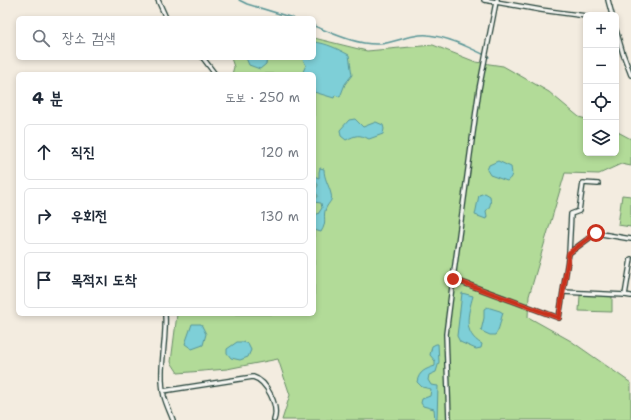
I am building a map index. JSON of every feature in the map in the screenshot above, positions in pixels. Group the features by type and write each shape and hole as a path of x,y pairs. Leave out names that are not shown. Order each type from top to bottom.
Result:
{"lane":[{"path":"158,0 165,16"},
{"path":"484,0 583,16"},
{"path":"608,0 611,12"},
{"path":"449,420 446,334 479,89 496,1"},
{"path":"619,40 631,75"},
{"path":"204,60 214,72"},
{"path":"453,279 559,318 569,253 571,214 578,212 583,183 598,184"},
{"path":"569,253 596,233 631,239"},
{"path":"625,294 631,259"},
{"path":"563,292 625,294 631,296"},
{"path":"165,316 162,362 164,391 173,420"},
{"path":"164,391 253,377 263,383 272,399 276,408 274,420"}],"green space":[{"path":"316,38 367,51 433,45 476,62 503,66 549,92 579,117 583,118 583,156 619,156 619,133 631,139 631,166 621,164 599,174 565,173 529,296 528,317 571,341 631,383 631,420 282,420 290,395 278,359 227,369 178,373 171,362 177,316 316,316 316,72 233,72 234,67 232,60 316,60"},
{"path":"622,195 631,196 631,227 618,225"},
{"path":"580,295 612,296 612,312 579,311"}],"water":[{"path":"316,42 327,45 349,55 352,75 345,84 340,97 335,95 334,98 316,93 316,72 303,72 306,65 303,60 316,60"},
{"path":"247,60 267,60 266,64 260,69 249,65"},
{"path":"355,119 363,127 376,122 383,125 383,134 369,139 363,136 358,136 346,140 341,136 340,130 349,120"},
{"path":"498,161 511,167 512,173 507,181 490,175 487,170 489,165"},
{"path":"320,168 324,169 331,196 331,200 325,211 324,225 321,232 316,231 316,214 318,214 322,208 321,203 316,202 318,196 316,189 318,185 316,182 316,177 319,178"},
{"path":"485,193 490,196 490,206 486,211 486,219 475,215 479,195"},
{"path":"462,293 473,296 469,310 468,323 471,334 482,344 481,348 476,349 460,342 457,336"},
{"path":"487,307 503,313 499,328 495,335 490,335 481,331 484,318 484,309"},
{"path":"192,324 201,324 206,334 203,345 192,349 185,344"},
{"path":"237,342 248,344 251,350 248,357 240,360 231,358 227,353 227,349"},
{"path":"438,344 439,362 436,372 429,375 428,380 431,385 438,386 437,420 435,420 434,409 423,406 421,403 422,399 430,396 431,389 422,387 417,382 421,373 426,369 435,366 435,361 430,355 432,346"}],"waterway":[{"path":"239,0 247,4 286,16"},
{"path":"316,27 346,38 371,44 385,43 416,35 436,36 459,43 489,57"}],"route":[{"path":"453,279 559,318 569,253 596,233"}]}
